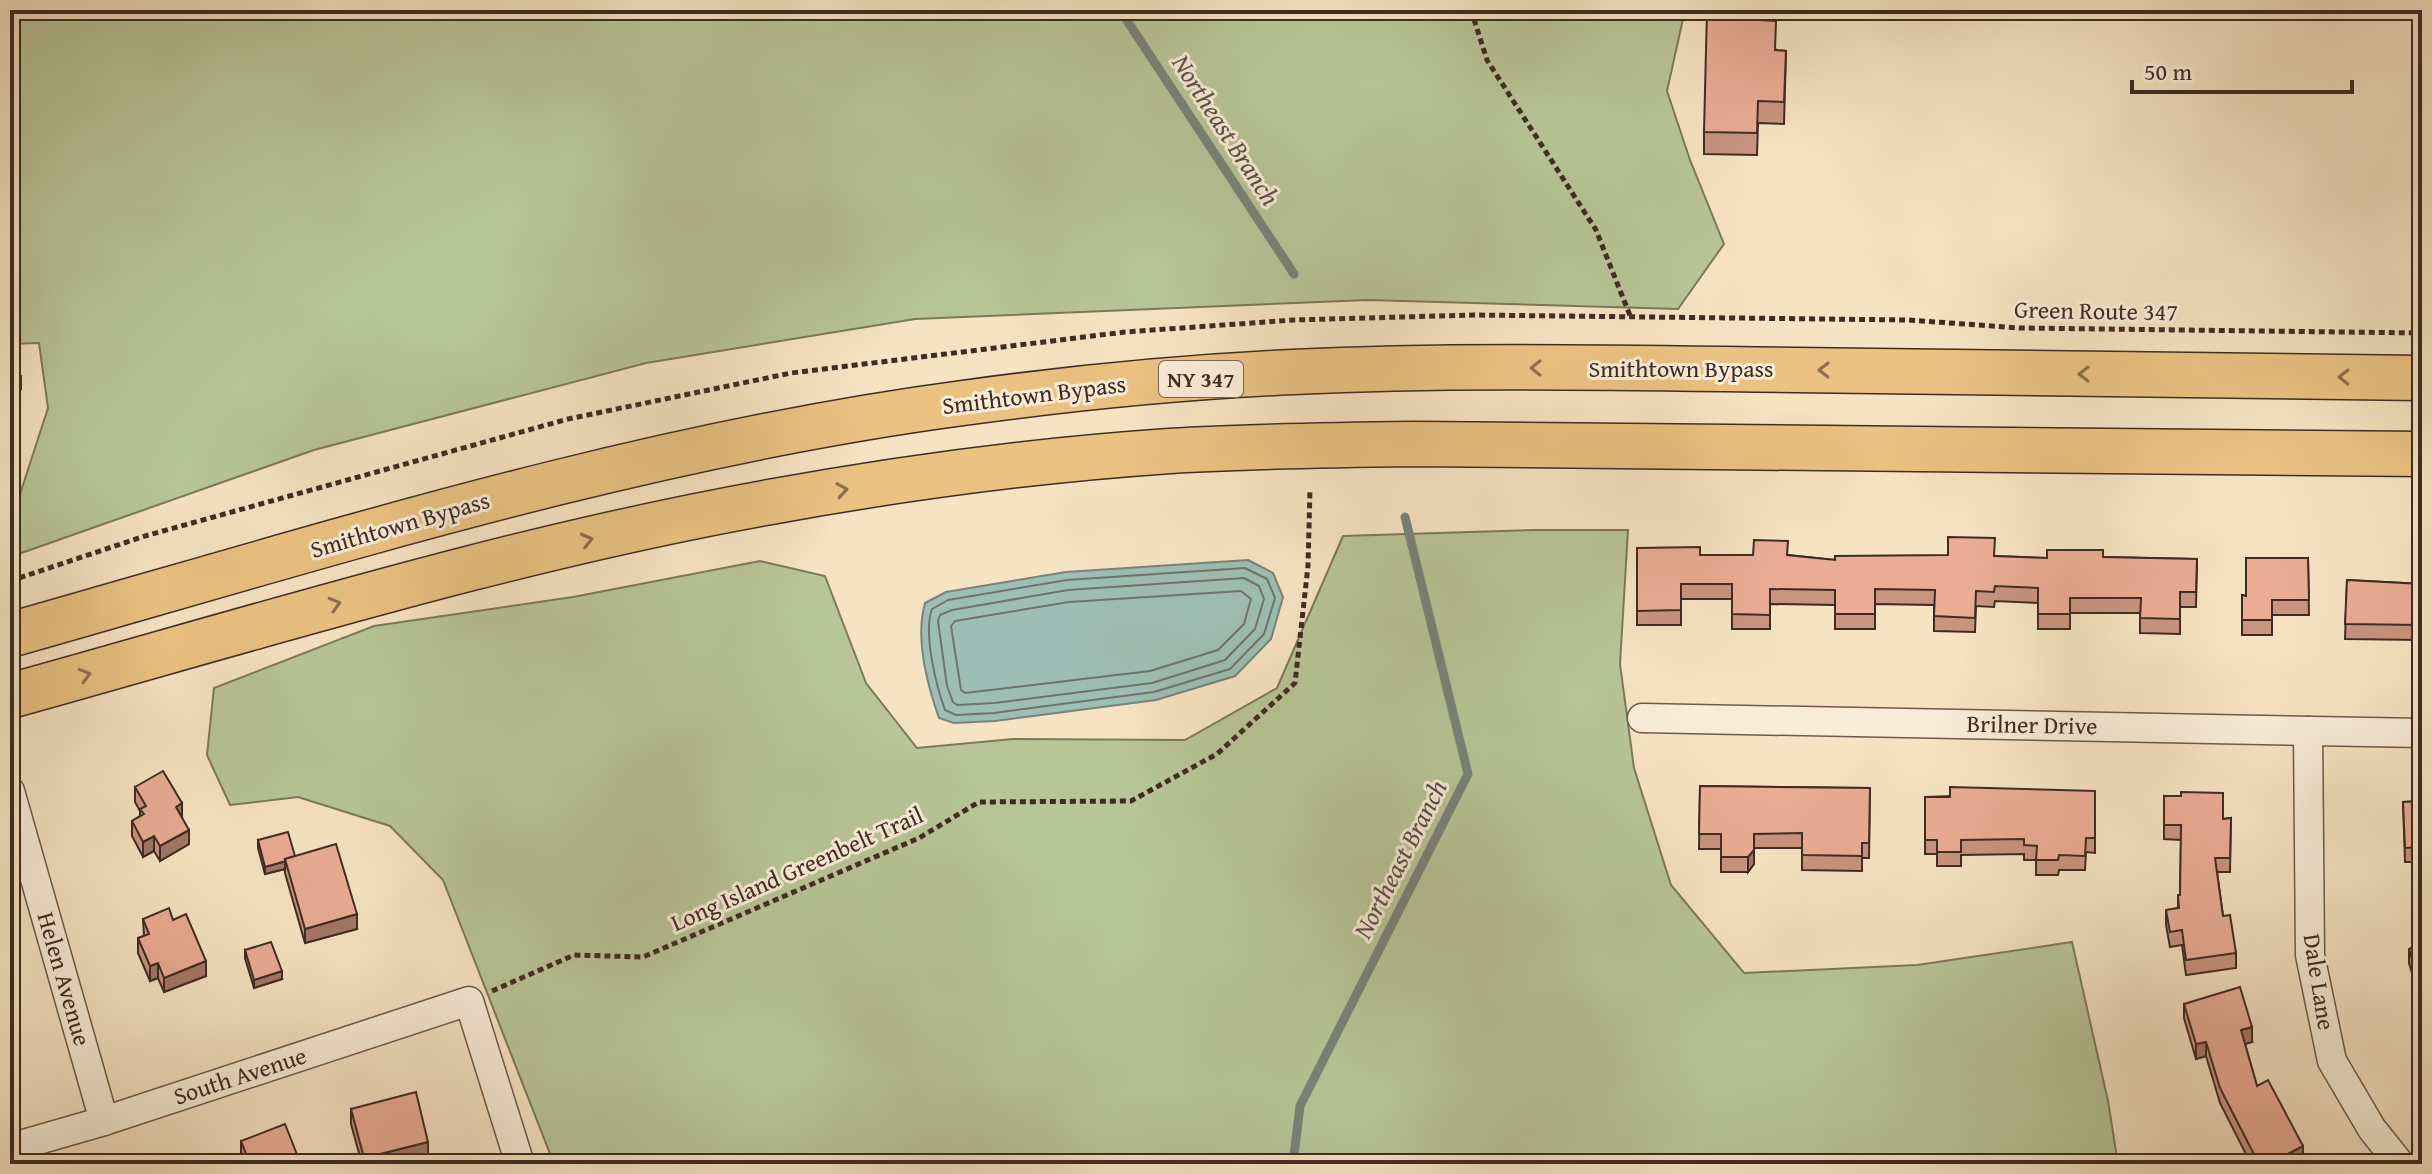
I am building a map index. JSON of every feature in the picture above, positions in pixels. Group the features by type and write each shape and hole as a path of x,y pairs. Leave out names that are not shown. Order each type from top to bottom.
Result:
{"highway":[{"name":"Smithtown Bypass","path":"10,635 496,498 733,442 965,402 1126,384 1294,372 1502,368 2422,378"},
{"path":"10,696 378,592 623,531 849,489 1087,459 1226,449 1415,444 2422,454"}],"street":[{"name":"Brilner Drive","path":"1642,718 2422,733"},
{"name":"Dale Lane","path":"2308,731 2310,955 2332,1061 2372,1129 2400,1164"},
{"name":"Helen Avenue","path":"10,791 104,1121"},
{"name":"South Avenue","path":"10,1148 104,1121 469,1001"},
{"path":"469,1001 520,1164"}],"path":[{"path":"1471,10 1487,60 1596,230 1631,318"},
{"name":"Green Route 347","path":"1770,320 1909,320 2019,328 2422,333"},
{"name":"Long Island Greenbelt Trail","path":"469,1001 574,955 643,957 919,838 979,802 1131,801 1217,754 1295,683 1308,566 1310,489"}],"green space":[{"path":"10,10 1685,10 1667,91 1690,160 1724,244 1678,309 1367,300 915,319 646,363 314,450 10,557 10,525 48,408 39,343 10,344"},
{"path":"1628,530 1620,664 1634,768 1671,885 1744,973 1917,965 2072,942 2108,1101 2118,1164 554,1164 443,880 390,826 298,797 230,805 207,755 214,688 374,626 573,597 760,561 825,576 866,683 917,748 1013,739 1185,740 1277,688 1343,536"}],"water":[{"path":"1248,560 1273,573 1283,597 1271,639 1235,676 1156,700 995,721 954,723 939,718 930,691 921,631 925,603 946,592 1066,572"}],"building":[{"path":"1707,10 1760,10 1760,20 1776,21 1775,50 1786,51 1784,102 1758,101 1757,133 1704,132"},
{"path":"10,370 21,376 10,398"},
{"path":"1948,537 1995,538 1994,556 2047,558 2047,550 2103,550 2103,557 2197,559 2196,592 2180,592 2180,619 2140,618 2141,598 2070,598 2070,614 2038,614 2038,588 1995,586 1994,592 1976,591 1975,618 1934,616 1935,590 1875,589 1875,614 1835,614 1835,590 1770,589 1770,615 1732,614 1732,584 1681,584 1681,610 1637,611 1637,548 1700,547 1700,555 1753,555 1754,540 1788,541 1787,555 1835,560 1835,556 1948,555"},
{"path":"2246,558 2308,558 2309,600 2272,600 2272,620 2242,620 2242,595 2246,596"},
{"path":"2347,580 2422,584 2422,625 2345,624"},
{"path":"163,771 182,803 176,807 189,830 160,846 154,836 143,842 132,821 144,814 140,809 146,806 135,787"},
{"path":"1700,786 1870,788 1869,843 1862,843 1862,856 1802,855 1802,833 1754,834 1754,850 1748,857 1721,857 1721,834 1699,834"},
{"path":"1950,787 2095,791 2095,838 2086,838 2085,856 2059,855 2058,860 2036,860 2037,846 2024,845 2024,839 1961,840 1961,852 1937,852 1937,840 1925,840 1925,797 1950,797"},
{"path":"2181,792 2223,793 2223,819 2231,818 2230,858 2215,858 2223,916 2230,915 2236,953 2186,960 2182,930 2170,932 2166,910 2179,908 2181,825 2164,825 2164,796 2181,796"},
{"path":"2422,801 2422,847 2405,848 2403,802"},
{"path":"288,832 295,856 265,867 258,840"},
{"path":"336,844 357,914 305,929 285,859"},
{"path":"169,908 173,920 186,914 206,961 164,978 158,963 150,966 138,938 149,934 143,919"},
{"path":"271,942 282,971 254,980 245,950"},
{"path":"2422,944 2422,992 2409,949"},
{"path":"2240,987 2252,1027 2241,1030 2257,1086 2268,1080 2303,1146 2269,1164 2259,1164 2220,1088 2206,1042 2196,1044 2184,1004"},
{"path":"10,1007 18,1031 10,1034"},
{"path":"416,1092 428,1142 364,1158 351,1109"},
{"path":"285,1124 300,1162 250,1164 241,1141"}],"waterway":[{"name":"Northeast Branch","path":"1120,10 1294,274"},
{"name":"Northeast Branch","path":"1293,1164 1300,1106 1468,774 1405,517"}]}
